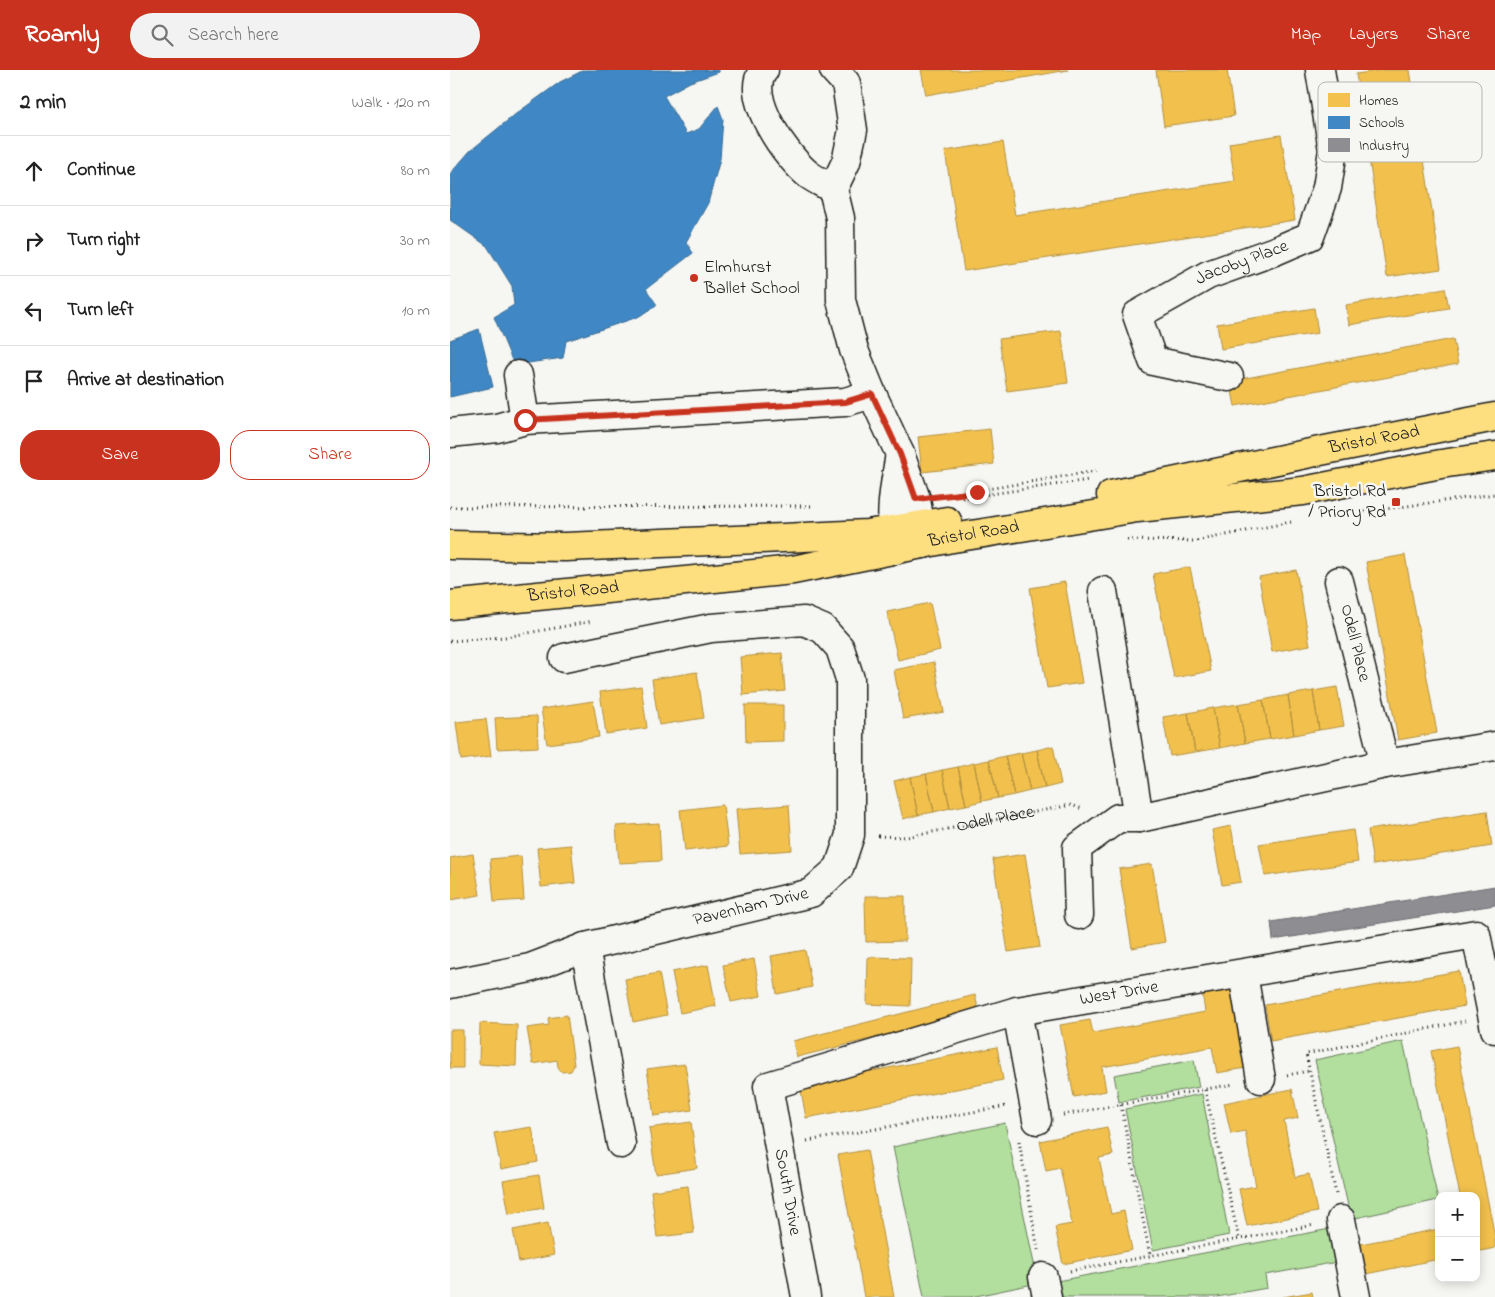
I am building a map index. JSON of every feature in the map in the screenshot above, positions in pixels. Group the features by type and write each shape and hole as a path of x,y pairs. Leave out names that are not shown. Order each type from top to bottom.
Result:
{"highway":[{"name":"Bristol Road","path":"450,605 793,570 893,540 919,518 1126,492 1320,451 1495,417"},
{"name":"Bristol Road","path":"919,518 1137,508 1303,491 1441,464 1495,456"},
{"name":"Bristol Road","path":"450,546 565,547 867,534 893,540"}],"street":[{"path":"764,70 761,73 758,93 762,111 769,125 779,141 809,174 833,189"},
{"path":"834,70 846,83 853,130 846,162 833,189 840,218 841,300 854,350 900,454 919,518"},
{"name":"Jacoby Place","path":"1230,376 1153,360 1137,315 1208,274 1275,251 1310,236 1327,188 1331,162"},
{"path":"518,375 525,420"},
{"path":"450,433 497,428 525,420 845,402 872,394"},
{"path":"893,540 892,504 900,454"},
{"name":"Odell Place","path":"1339,580 1384,764"},
{"path":"1103,591 1129,818"},
{"name":"Pavenham Drive","path":"450,984 530,968 586,947 811,893 839,868 850,835 850,679 840,648 823,629 804,622 711,628 564,658"},
{"path":"1079,915 1077,848 1129,818 1384,764 1495,746"},
{"name":"West Drive","path":"768,1086 1017,1011 1476,934 1494,1022"},
{"path":"586,947 621,1144"},
{"path":"1243,974 1261,1079"},
{"path":"1017,1011 1026,1122"},
{"name":"South Drive","path":"768,1086 806,1297"},
{"path":"1341,1220 1356,1297"}],"path":[{"path":"919,518 977,492 1102,470"},
{"path":"919,518 1098,478"},
{"path":"450,507 816,506"},
{"path":"808,511 818,511"},
{"name":"Odell Place","path":"850,835 907,837 1071,805 1129,818"},
{"path":"779,1146 1012,1105 1026,1122 1045,1287 1150,1256 1341,1220 1306,1054 1494,1022"},
{"path":"1026,1122 1309,1071"},
{"path":"1205,1090 1239,1239"},
{"path":"1121,1105 1150,1256"}],"green space":[{"path":"1403,1041 1436,1192 1435,1201 1351,1219 1315,1060"},
{"path":"1194,1060 1199,1087 1119,1102 1114,1075"},
{"path":"1202,1094 1229,1235 1153,1250 1125,1109"},
{"path":"1005,1123 1038,1283 971,1297 924,1297 893,1147"},
{"path":"1330,1229 1337,1262 1265,1275 1267,1288 1217,1297 1061,1297 1057,1281"}],"building: Homes":[{"path":"921,70 1068,70 926,95"},
{"path":"1156,70 1227,70 1234,116 1164,126"},
{"path":"1383,70 1410,70 1412,82 1357,82 1356,74"},
{"path":"1281,135 1295,220 964,271 945,151 1003,142 1015,215 1235,181 1229,143"},
{"path":"1369,162 1424,162 1441,269 1387,277"},
{"path":"1445,288 1449,308 1349,325 1346,305"},
{"path":"1314,308 1318,333 1221,349 1217,324"},
{"path":"1061,331 1068,383 1007,391 999,339"},
{"path":"1453,339 1458,364 1235,406 1230,381"},
{"path":"990,429 994,464 922,472 918,437"},
{"path":"1405,555 1437,733 1398,740 1366,562"},
{"path":"1190,567 1211,671 1174,678 1153,574"},
{"path":"1296,570 1310,645 1272,652 1259,577"},
{"path":"1065,582 1082,683 1047,688 1030,588"},
{"path":"930,603 940,650 898,660 887,612"},
{"path":"782,653 785,691 743,695 740,657"},
{"path":"934,662 944,712 903,719 894,670"},
{"path":"697,672 704,718 659,725 652,679"},
{"path":"641,686 647,728 606,734 600,692"},
{"path":"1337,687 1344,726 1319,730 1313,691"},
{"path":"1313,691 1319,730 1294,735 1288,695"},
{"path":"1288,695 1294,735 1270,739 1263,700"},
{"path":"1263,700 1270,739 1245,743 1238,704"},
{"path":"593,701 599,737 547,744 541,709"},
{"path":"1238,704 1245,743 1220,748 1213,708"},
{"path":"745,705 783,705 783,741 746,742"},
{"path":"1213,708 1220,748 1195,752 1188,713"},
{"path":"1188,713 1195,752 1170,756 1163,717"},
{"path":"537,716 538,747 497,749 495,718"},
{"path":"486,719 491,756 461,760 456,722"},
{"path":"1053,746 1061,784 1045,788 1037,750"},
{"path":"1037,750 1045,788 1030,791 1021,753"},
{"path":"1021,753 1030,791 1014,795 1005,756"},
{"path":"1005,756 1014,795 998,798 989,760"},
{"path":"989,760 998,798 982,801 974,763"},
{"path":"974,763 982,801 966,805 958,767"},
{"path":"958,767 966,805 950,808 942,770"},
{"path":"942,770 950,808 934,812 926,774"},
{"path":"926,774 934,812 918,815 910,777"},
{"path":"910,777 918,815 903,819 894,781"},
{"path":"723,805 728,846 685,851 680,810"},
{"path":"789,805 792,850 740,854 736,809"},
{"path":"1487,811 1492,846 1373,865 1368,830"},
{"path":"659,823 661,861 619,863 616,826"},
{"path":"1231,826 1241,882 1222,885 1212,830"},
{"path":"1353,830 1358,862 1265,876 1259,844"},
{"path":"571,845 575,883 541,887 537,848"},
{"path":"473,854 480,895 450,900 450,858"},
{"path":"1025,854 1040,947 1008,952 993,859"},
{"path":"521,856 524,900 494,902 490,859"},
{"path":"1152,864 1165,942 1132,948 1119,869"},
{"path":"865,896 905,896 905,941 866,942"},
{"path":"805,950 812,987 777,994 771,956"},
{"path":"868,957 911,958 910,1006 867,1004"},
{"path":"754,959 761,996 731,1002 723,965"},
{"path":"708,965 716,1006 680,1013 672,972"},
{"path":"1459,971 1465,1006 1271,1041 1265,1005"},
{"path":"659,973 667,1015 633,1022 625,979"},
{"path":"1231,987 1246,1068 1217,1073 1212,1047 1102,1067 1106,1091 1074,1097 1060,1025 1090,1020 1093,1033 1205,1012 1202,992"},
{"path":"975,995 979,1012 797,1057 793,1041"},
{"path":"567,1015 574,1065 571,1071 562,1072 558,1067 557,1060 533,1064 527,1028 549,1025 548,1018"},
{"path":"480,1023 517,1025 516,1066 479,1064"},
{"path":"450,1030 463,1030 463,1068 450,1068"},
{"path":"1457,1046 1495,1237 1495,1248 1480,1251 1480,1192 1459,1192 1431,1051"},
{"path":"997,1047 1003,1080 806,1118 800,1085"},
{"path":"685,1064 692,1110 654,1116 647,1069"},
{"path":"1292,1089 1298,1118 1284,1121 1295,1177 1309,1174 1317,1212 1247,1226 1239,1189 1256,1186 1245,1131 1231,1134 1224,1103"},
{"path":"691,1122 697,1168 656,1174 649,1128"},
{"path":"532,1127 538,1162 501,1169 494,1133"},
{"path":"1107,1127 1113,1155 1099,1158 1111,1214 1124,1211 1132,1250 1063,1264 1055,1227 1072,1224 1060,1168 1046,1171 1040,1141"},
{"path":"867,1150 894,1297 864,1297 838,1155"},
{"path":"539,1175 544,1208 509,1214 503,1181"},
{"path":"688,1186 694,1233 657,1237 651,1191"},
{"path":"548,1223 554,1255 519,1262 513,1230"},
{"path":"1435,1230 1435,1260 1356,1276 1350,1246"},
{"path":"1312,1292 1313,1297 1283,1297"}],"building: Schools":[{"path":"584,70 719,70 719,72 690,82 664,96 686,134 699,129 718,106 723,119 720,159 708,203 686,242 693,253 646,289 657,305 638,317 566,341 563,358 514,365 494,317 514,305 512,286 487,246 450,220 450,174 470,151 517,113 560,82"},
{"path":"479,329 493,387 450,397 450,340"}],"building: Industry":[{"path":"1495,886 1495,905 1273,940 1271,922"}],"place":[{"name":"Elmhurst Ballet School","path":"694,278"},
{"name":"Bristol Rd / Priory Rd","path":"1396,502"}],"route":[{"path":"525,420 845,402 872,394 900,454 916,499 977,492"}]}
